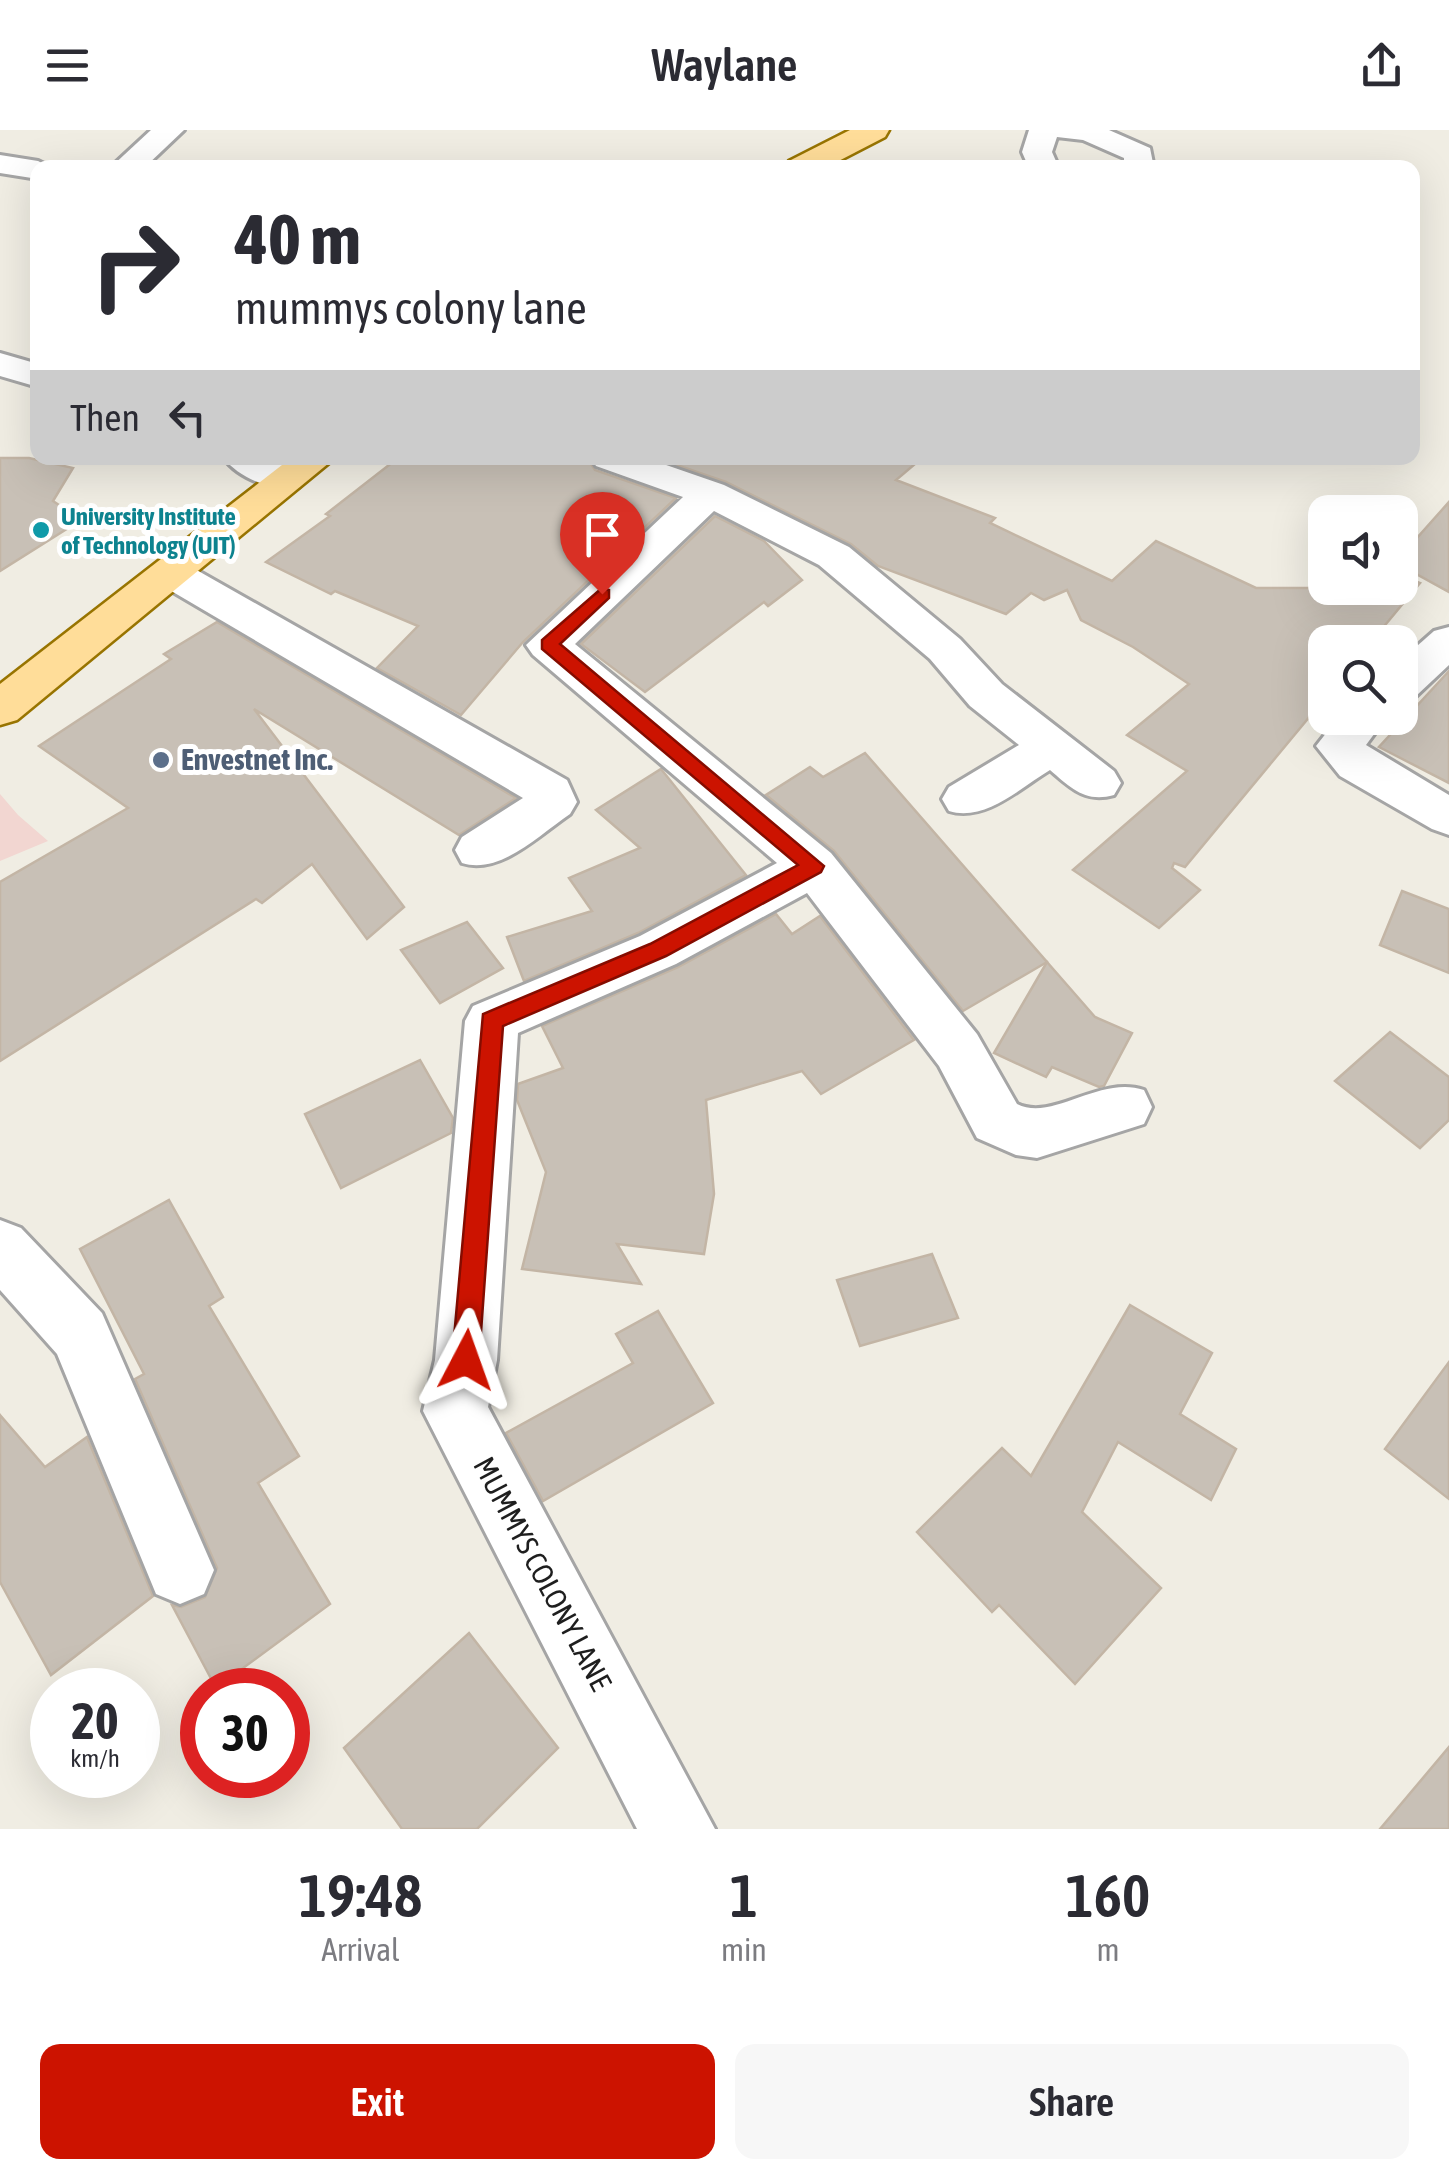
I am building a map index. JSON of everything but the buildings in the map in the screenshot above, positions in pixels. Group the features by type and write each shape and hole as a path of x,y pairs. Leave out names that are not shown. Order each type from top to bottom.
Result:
{"main road":[{"path":"814,160 866,131"},
{"path":"0,709 300,468"}],"street":[{"path":"134,160 169,130"},
{"path":"1040,160 1036,152 1044,130"},
{"path":"1066,130 1122,144 1139,154 1139,160"},
{"path":"0,164 30,169"},
{"path":"0,364 30,373"},
{"path":"630,465 710,493 834,556 945,648 986,694 1097,782"},
{"path":"710,493 548,644 814,866 958,1050 998,1120 1016,1131 1037,1134 1124,1108"},
{"path":"171,573 550,792 553,802 479,850"},
{"path":"1418,670 1449,642"},
{"path":"1349,735 1339,746 1356,764 1449,818"},
{"path":"966,799 1052,747"},
{"name":"MUMMYS COLONY LANE","path":"678,1829 455,1411 466,1360 492,1021 658,950 814,866"},
{"path":"0,1246 80,1334 180,1570"}],"shaded area":[{"path":"0,794 18,815 48,841 0,861"}],"place":[{"name":"University Institute of Technology (UIT)","path":"41,530"},
{"name":"Envestnet Inc.","path":"161,760"}],"route":[{"path":"466,1360 492,1021 658,950 814,866 548,644 602,594"}]}
